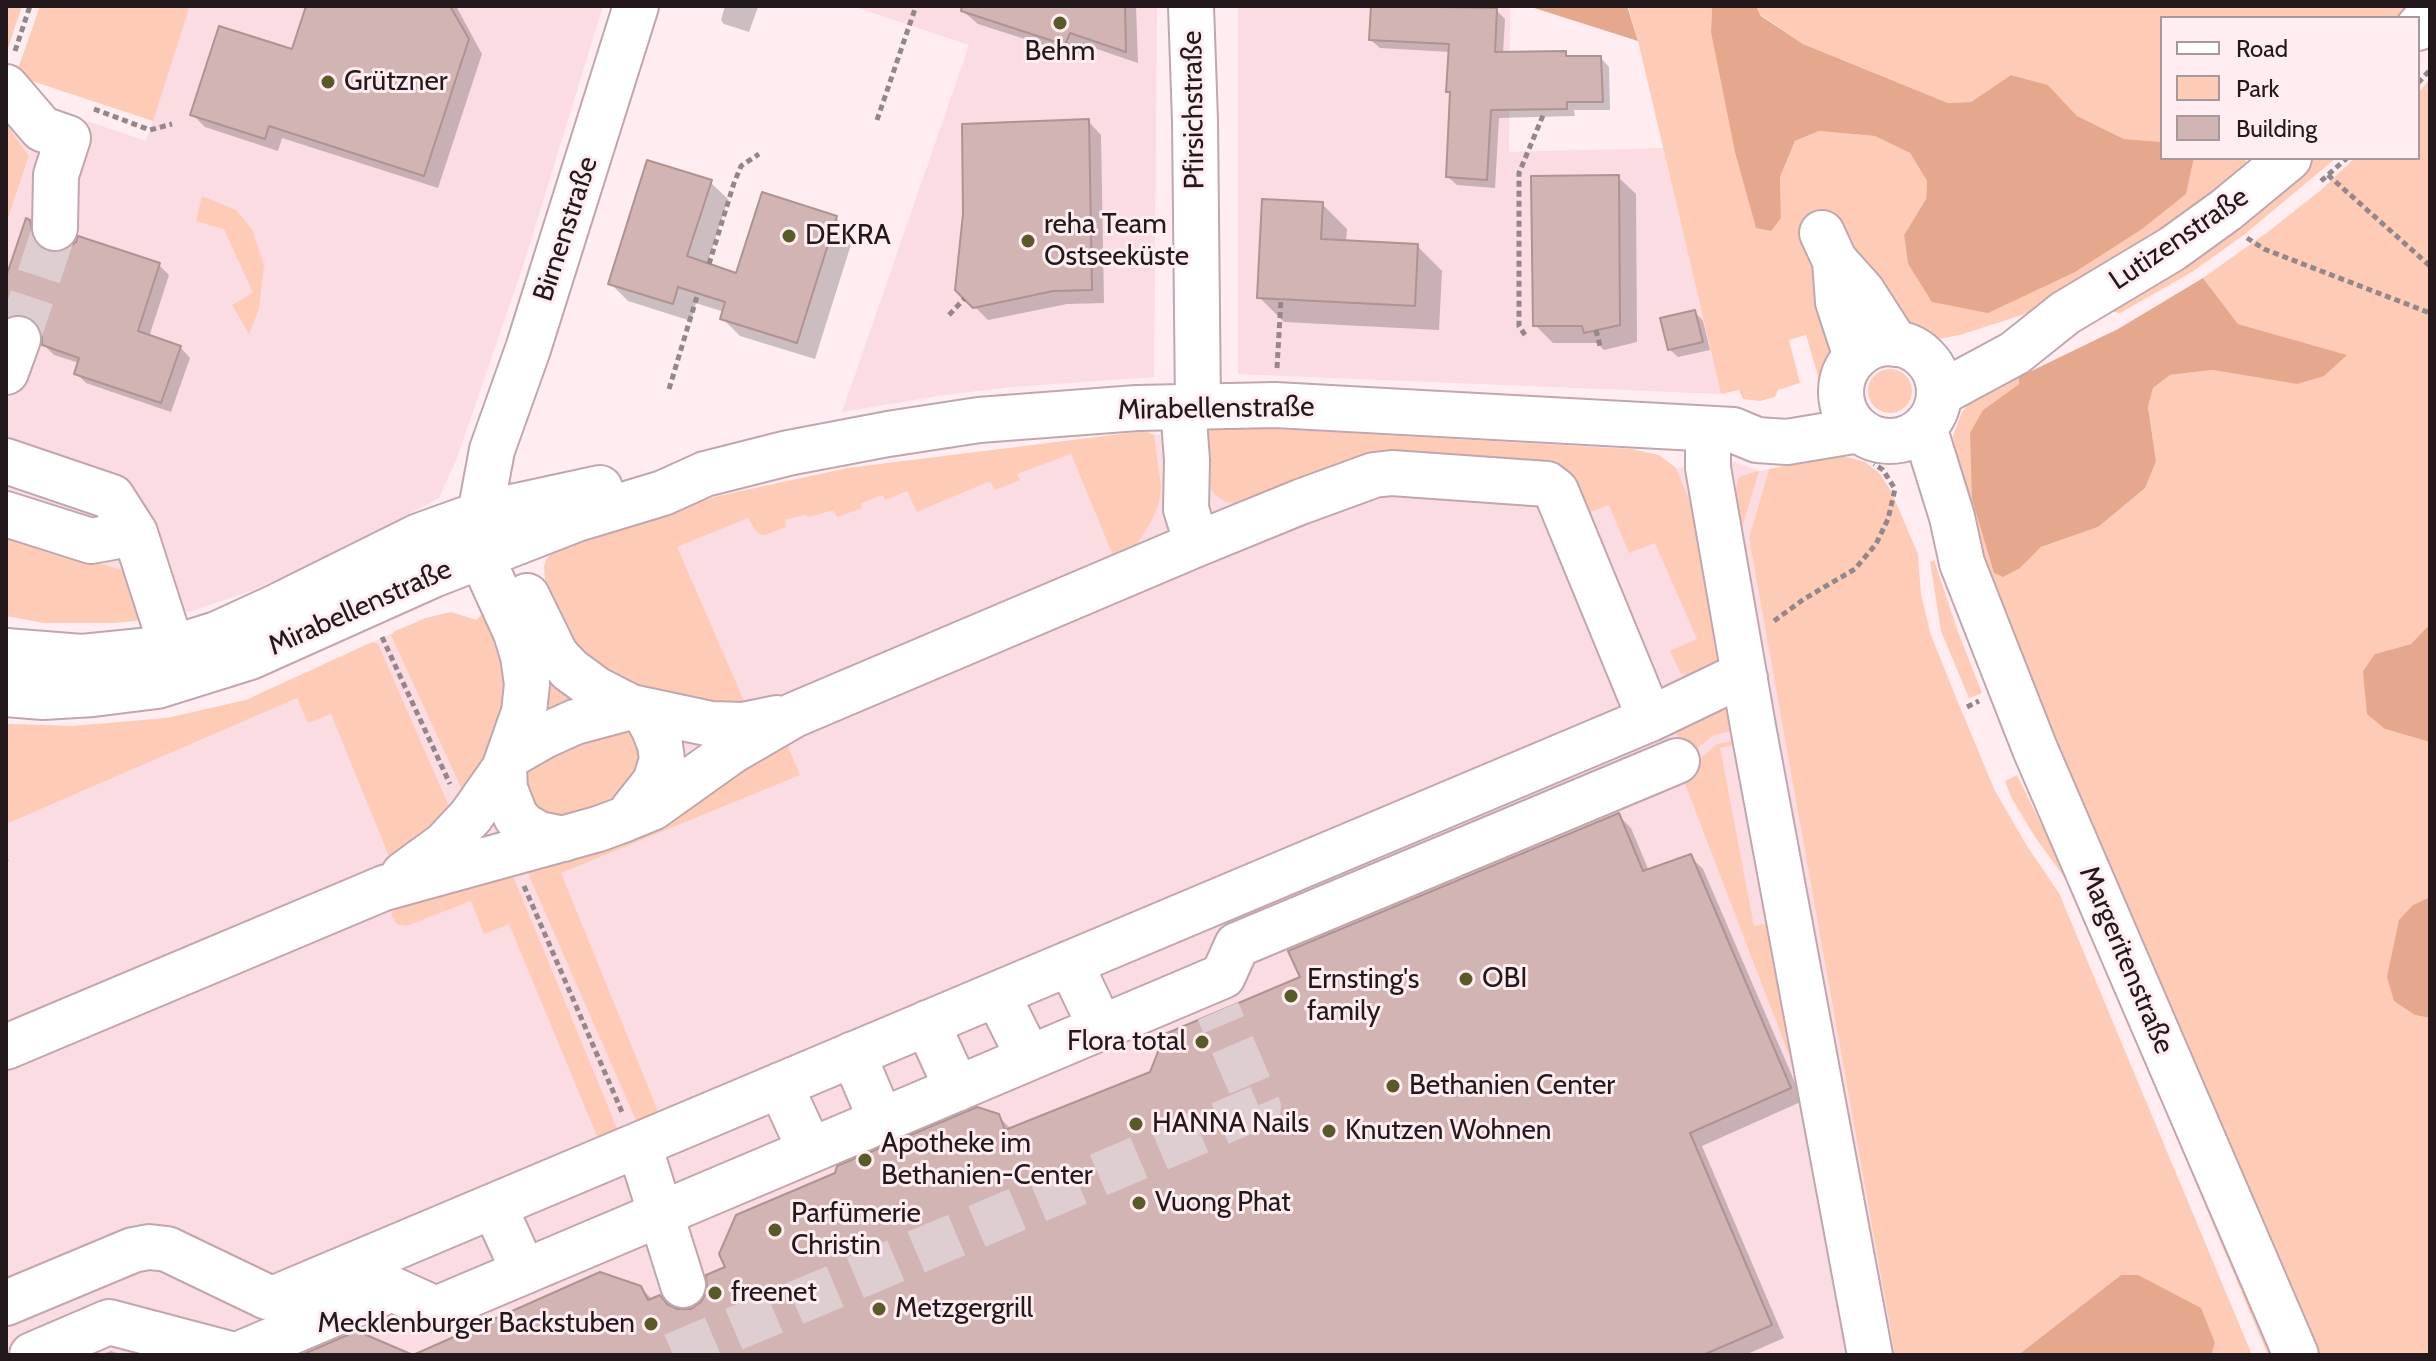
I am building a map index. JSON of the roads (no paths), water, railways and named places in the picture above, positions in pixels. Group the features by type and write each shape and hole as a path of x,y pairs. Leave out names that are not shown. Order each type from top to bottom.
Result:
{"street":[{"name":"Birnenstraße","path":"489,539 492,450 528,349 636,6"},
{"name":"Pfirsichstraße","path":"1191,6 1195,121 1186,509 1197,544"},
{"path":"9,73 42,129 68,138 56,175 55,228"},
{"name":"Lutizenstraße","path":"1891,393 2015,353 2065,313 2172,249 2226,210 2308,167"},
{"name":"Margeritenstraße","path":"1828,247 1838,302 1891,393 1934,524 1962,563 2035,749 2296,1355"},
{"name":"Mirabellenstraße","path":"6,694 43,697 93,694 169,682 250,657 433,575 489,539 659,475 705,474 745,443 888,434 979,420 1137,408 1275,405 1720,430 1891,393"},
{"path":"1720,430 1708,468 1756,747 1870,1355"},
{"path":"6,461 112,497 135,533 172,648"},
{"path":"6,1047 384,888 564,839 652,808 732,751 794,715 1197,544 1374,475 1392,473 1547,484 1556,491 1650,719"},
{"path":"6,514 91,541 135,533"},
{"name":"Mirabellenstraße","path":"6,651 82,657 172,648 217,634 419,536 489,539"},
{"path":"489,539 556,655 596,689 637,709 711,724 743,725 794,715"},
{"path":"384,888 445,844 471,816 506,763 524,712 527,684 523,656 489,539"},
{"path":"6,1303 133,1250 149,1247 167,1249 267,1297 277,1297 494,1206 641,1155 780,1085 1650,719 1729,681 1745,678"},
{"path":"506,763 544,736 575,722 637,709"},
{"path":"625,819 655,782 662,760 660,745 637,709"},
{"path":"1572,751 1592,797"},
{"path":"32,1355 109,1322 242,1354 392,1289 436,1309 1101,1028 1215,990 1237,945 1677,761"},
{"path":"506,763 505,789 516,817 539,834 564,839"},
{"path":"1365,839 1401,879"},
{"path":"1195,910 1215,990"},
{"path":"1070,963 1101,1028"},
{"path":"997,994 1029,1058"},
{"path":"927,1023 957,1089"},
{"path":"853,1054 881,1120"},
{"path":"780,1085 810,1150"},
{"path":"641,1155 683,1285"},
{"path":"494,1206 524,1272"},
{"path":"82,1271 104,1324"},
{"path":"242,1354 267,1297"}],"tunnel":[{"path":"18,339 55,228"},
{"path":"673,1355 1259,1107 1218,1011"}],"place":[{"name":"Behm","path":"1060,23"},
{"name":"Grützner","path":"328,82"},
{"name":"DEKRA","path":"789,236"},
{"name":"reha Team Ostseeküste","path":"1028,241"},
{"name":"OBI","path":"1466,979"},
{"name":"Ernsting's family","path":"1291,996"},
{"name":"Flora total","path":"1202,1042"},
{"name":"Bethanien Center","path":"1393,1086"},
{"name":"HANNA Nails","path":"1136,1124"},
{"name":"Knutzen Wohnen","path":"1329,1131"},
{"name":"Apotheke im Bethanien-Center","path":"865,1160"},
{"name":"Vuong Phat","path":"1139,1203"},
{"name":"Parfümerie Christin","path":"775,1230"},
{"name":"freenet","path":"715,1293"},
{"name":"Metzgergrill","path":"879,1309"},
{"name":"Mecklenburger Backstuben","path":"651,1324"}]}
